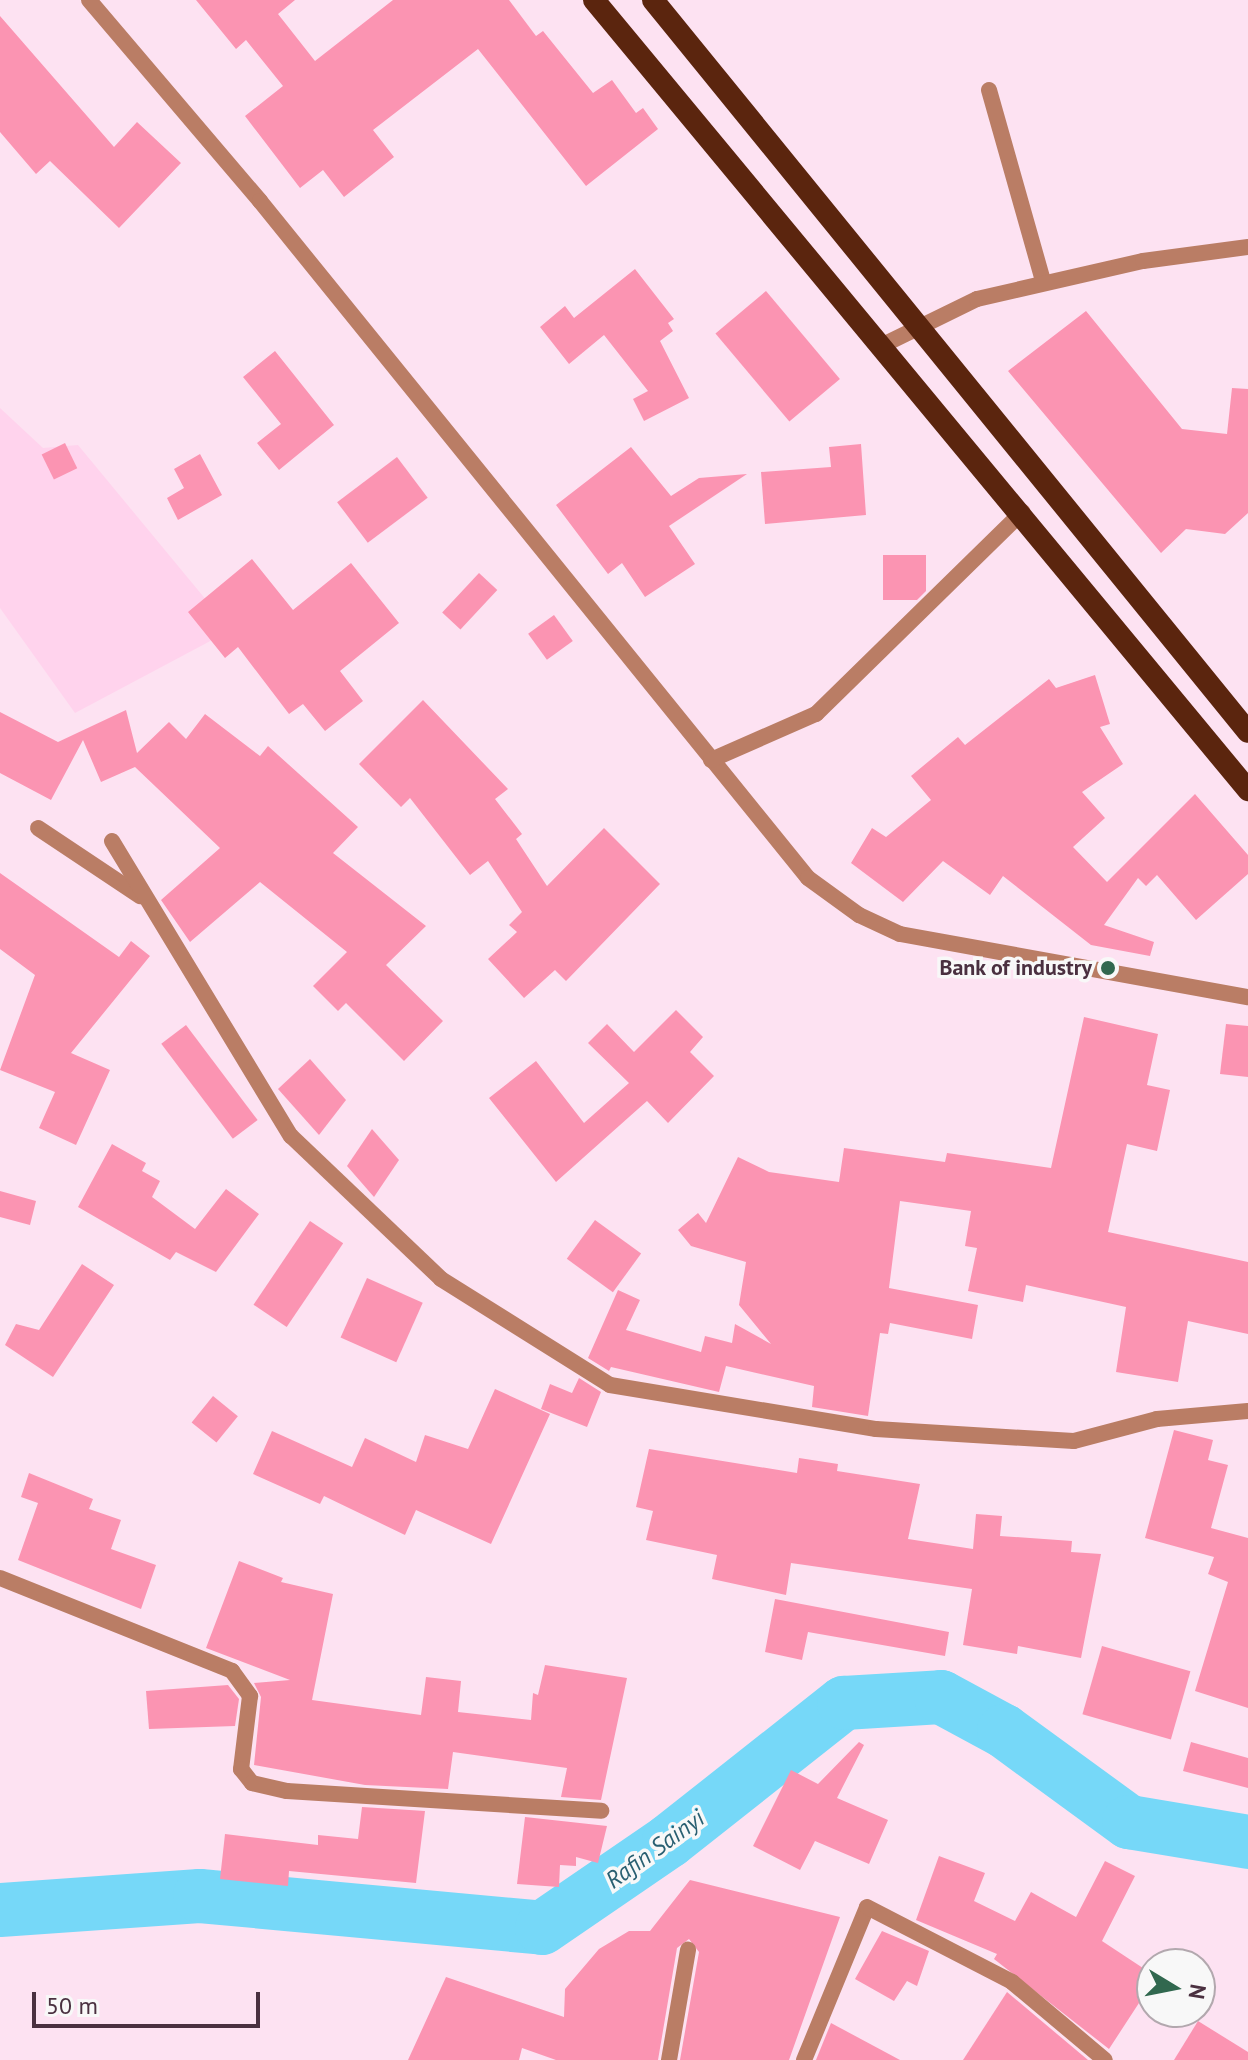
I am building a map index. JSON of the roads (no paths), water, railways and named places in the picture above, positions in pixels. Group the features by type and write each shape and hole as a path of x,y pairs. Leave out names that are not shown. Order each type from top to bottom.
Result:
{"highway":[{"path":"594,0 885,344 1248,790"},
{"path":"653,0 1248,732"}],"street":[{"path":"89,0 260,201 808,878 859,915 900,934 1248,997"},
{"path":"989,90 1043,281"},
{"path":"885,344 917,323 1043,281 1248,247"},
{"path":"711,760 816,714 1022,512"},
{"path":"38,828 144,899"},
{"path":"112,841 144,899 291,1136 441,1279 610,1385 876,1429 1074,1441 1157,1419 1248,1411"},
{"path":"0,1578 232,1671 250,1696 241,1769 252,1783 287,1791 601,1811"},
{"path":"804,2060 867,1907 1012,1982 1105,2060"},
{"path":"669,2060 688,1950"}],"waterway":[{"name":"Rafin Sainyi","path":"0,1910 200,1896 542,1928 669,1841 844,1703 941,1697 1004,1731 1129,1822 1248,1842"}],"place":[{"name":"Bank of industry","path":"1108,968"}]}
